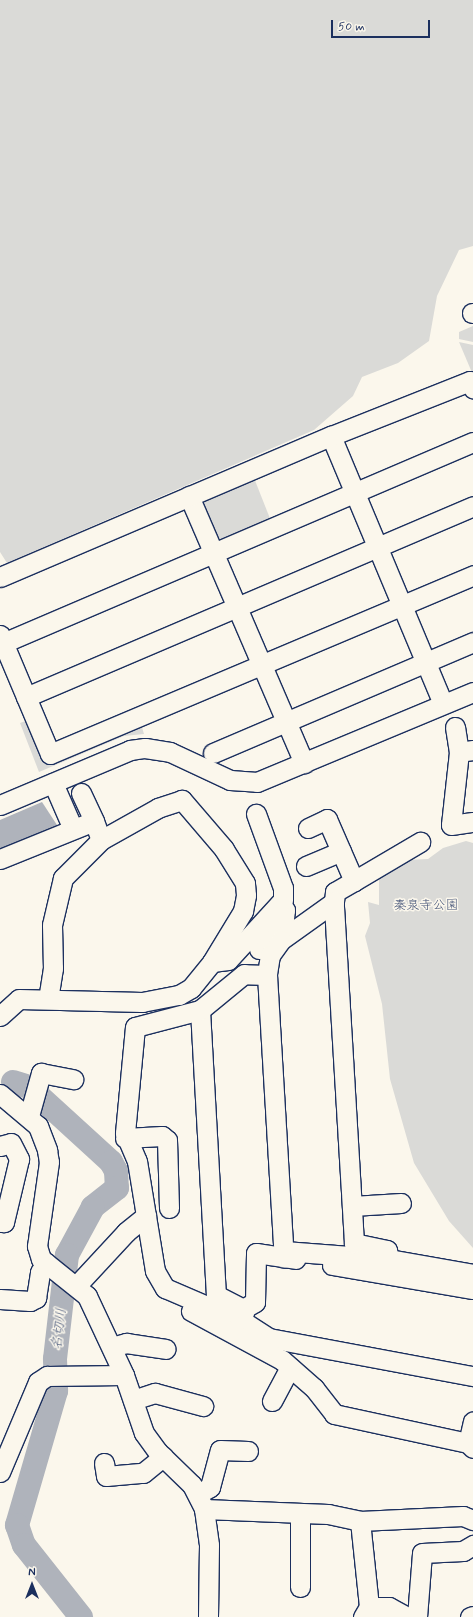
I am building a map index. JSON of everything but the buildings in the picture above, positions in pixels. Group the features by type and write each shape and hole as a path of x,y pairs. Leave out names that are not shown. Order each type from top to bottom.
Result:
{"street":[{"path":"0,577 331,436 470,381 473,388"},
{"path":"331,436 443,704"},
{"path":"473,442 214,554 2,639 50,754 262,667 401,605 473,575"},
{"path":"189,496 304,763"},
{"path":"26,697 237,610 473,506"},
{"path":"213,753 473,642"},
{"path":"0,805 130,750 145,748 170,752 244,783 257,782 473,692"},
{"path":"455,727 466,751 451,825 473,822"},
{"path":"53,783 73,829"},
{"path":"81,793 101,840"},
{"path":"0,1016 19,999 48,998 70,1003 164,999 191,988 212,962 242,910 245,883 192,807 182,800 158,808 101,840 63,878 52,925 53,968 48,998"},
{"path":"212,962 228,960 279,904 283,888 256,814"},
{"path":"308,828 327,819 354,881"},
{"path":"0,859 94,821"},
{"path":"389,1259 387,1250 354,1243 334,902 335,892 420,842"},
{"path":"306,866 341,851"},
{"path":"260,973 270,955 281,940 334,902"},
{"path":"279,904 285,910 284,918 259,950 284,1254"},
{"path":"260,973 244,974 200,1010 135,1027 126,1138 136,1161 155,1271 175,1303 290,1367 314,1388 334,1414 470,1445 473,1422"},
{"path":"200,1010 216,1295 280,1342 473,1376"},
{"path":"73,1080 41,1073 33,1101 38,1126 49,1162 37,1246 52,1268 77,1285 87,1296 124,1375 144,1433 162,1457 201,1501 209,1545 208,1617"},
{"path":"0,1094 33,1101"},
{"path":"126,1138 162,1136 167,1140 169,1208"},
{"path":"0,1146 11,1143 19,1159 4,1222 0,1222"},
{"path":"352,1206 401,1203"},
{"path":"77,1285 126,1232 146,1216"},
{"path":"244,1315 255,1302 256,1253 389,1259 473,1274"},
{"path":"284,1254 473,1289"},
{"path":"0,1299 30,1301 36,1298 40,1272 52,1268"},
{"path":"166,1288 244,1315"},
{"path":"112,1347 126,1343 166,1349"},
{"path":"271,1401 290,1367"},
{"path":"0,1472 33,1391 57,1376 124,1375"},
{"path":"133,1400 155,1393 203,1406"},
{"path":"201,1501 210,1486 220,1450 248,1451"},
{"path":"104,1463 106,1476 143,1473 162,1457"},
{"path":"201,1501 360,1521 463,1516 473,1520"},
{"path":"300,1513 300,1586"},
{"path":"360,1521 366,1612 389,1607 407,1617"},
{"path":"417,1617 422,1553 463,1552 473,1545"}],"green space":[{"path":"0,0 473,0 473,246 459,250 437,296 429,341 398,363 362,377 353,396 314,430 7,563 0,552"},
{"path":"473,326 473,342 459,339 459,332"},
{"path":"459,342 473,345 473,375"},
{"path":"252,473 271,521 224,539 216,538 201,507 203,495"},
{"path":"28,720 47,763 141,724 144,734 124,736 39,772 20,723"},
{"name":"秦泉寺公園","path":"466,841 473,843 473,1248 449,1221 414,1163 390,1079 382,1004 365,936 370,923 368,902 379,905 379,879 385,871 406,860 428,859 443,848"}],"shaded area":[{"path":"42,802 57,825 54,828 0,852 0,820"}],"waterway":[{"name":"名切川","path":"13,1082 29,1087 111,1162 116,1171 117,1188 93,1207 67,1255 55,1359 56,1391 17,1525 24,1545 81,1617"}]}
